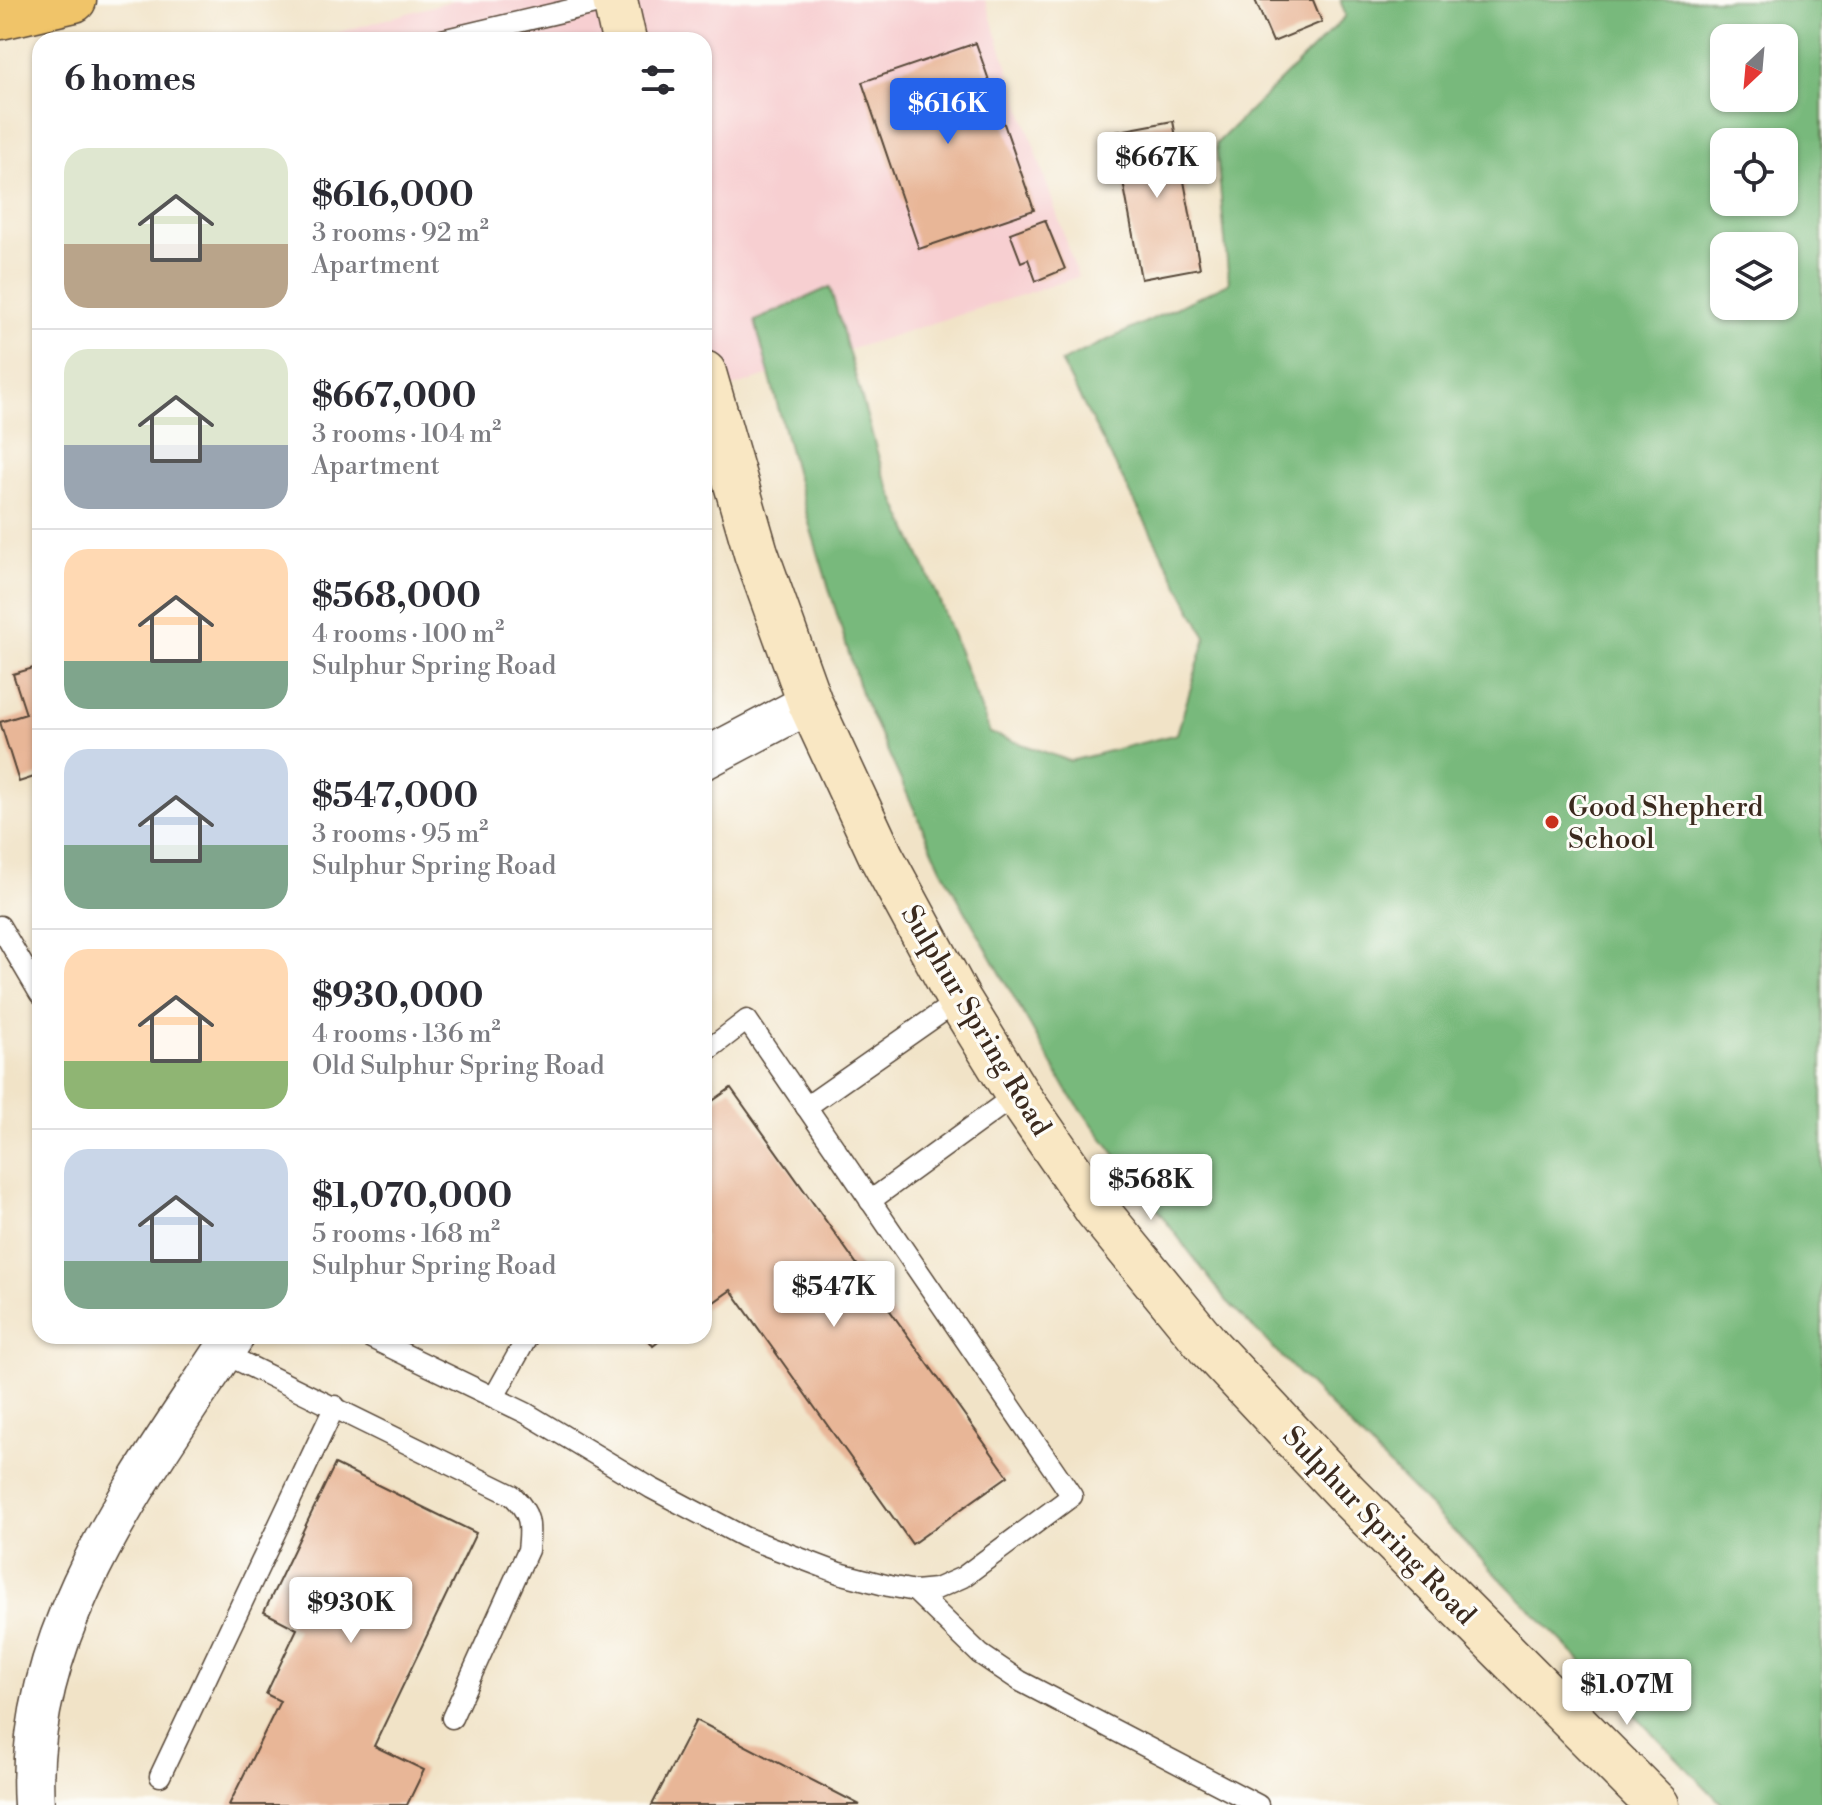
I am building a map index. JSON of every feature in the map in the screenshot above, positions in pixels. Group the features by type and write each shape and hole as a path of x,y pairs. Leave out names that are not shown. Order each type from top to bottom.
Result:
{"main road":[{"path":"0,17 74,0"},
{"path":"614,0 622,32"},
{"name":"Sulphur Spring Road","path":"712,401 756,553 810,703 881,856 959,1000 1017,1094 1097,1210 1209,1347 1347,1494 1657,1805"}],"street":[{"path":"712,755 810,703"},
{"path":"34,1805 32,1776 37,1720 55,1653 89,1571 124,1503 229,1345"}],"lane":[{"path":"476,32 614,0"},
{"path":"0,926 32,980"},
{"path":"806,1107 959,1000"},
{"path":"384,1344 526,1413 651,1488 744,1537 839,1573 915,1591 936,1589 963,1577 1072,1496 747,1020 712,1047"},
{"path":"870,1201 1017,1094"},
{"path":"494,1397 524,1344"},
{"path":"229,1345 335,1406 512,1495 526,1509 531,1528 528,1550 452,1718"},
{"path":"160,1776 335,1406"},
{"path":"915,1591 980,1654 1020,1681 1258,1805"}],"shaded area":[{"path":"454,0 985,0 1078,277 712,393 712,32 340,32"}],"green space":[{"name":"Good Shepherd School","path":"1340,0 1822,0 1822,1805 1723,1805 1226,1300 1067,1091 941,868 861,693 809,523 755,321 830,287 883,473 938,597 990,733 1070,761 1177,734 1206,637 1061,362 1229,283 1216,144 1346,16"}],"building":[{"path":"1255,0 1313,0 1322,22 1273,42"},
{"path":"976,43 1034,210 919,249 862,82"},
{"path":"1173,121 1200,268 1141,279 1114,132"},
{"path":"1045,220 1065,269 1036,281 1028,259 1021,262 1010,233"},
{"path":"32,668 32,778 19,782 0,722 26,714 13,674"},
{"path":"731,1088 1008,1476 912,1544 731,1290 712,1303 712,1101"},
{"path":"335,1464 476,1533 374,1746 424,1770 407,1805 229,1805 280,1701 266,1694 297,1629 264,1612"},
{"path":"696,1720 860,1805 652,1805"}],"place":[{"name":"Good Shepherd School","path":"1552,822"}]}
